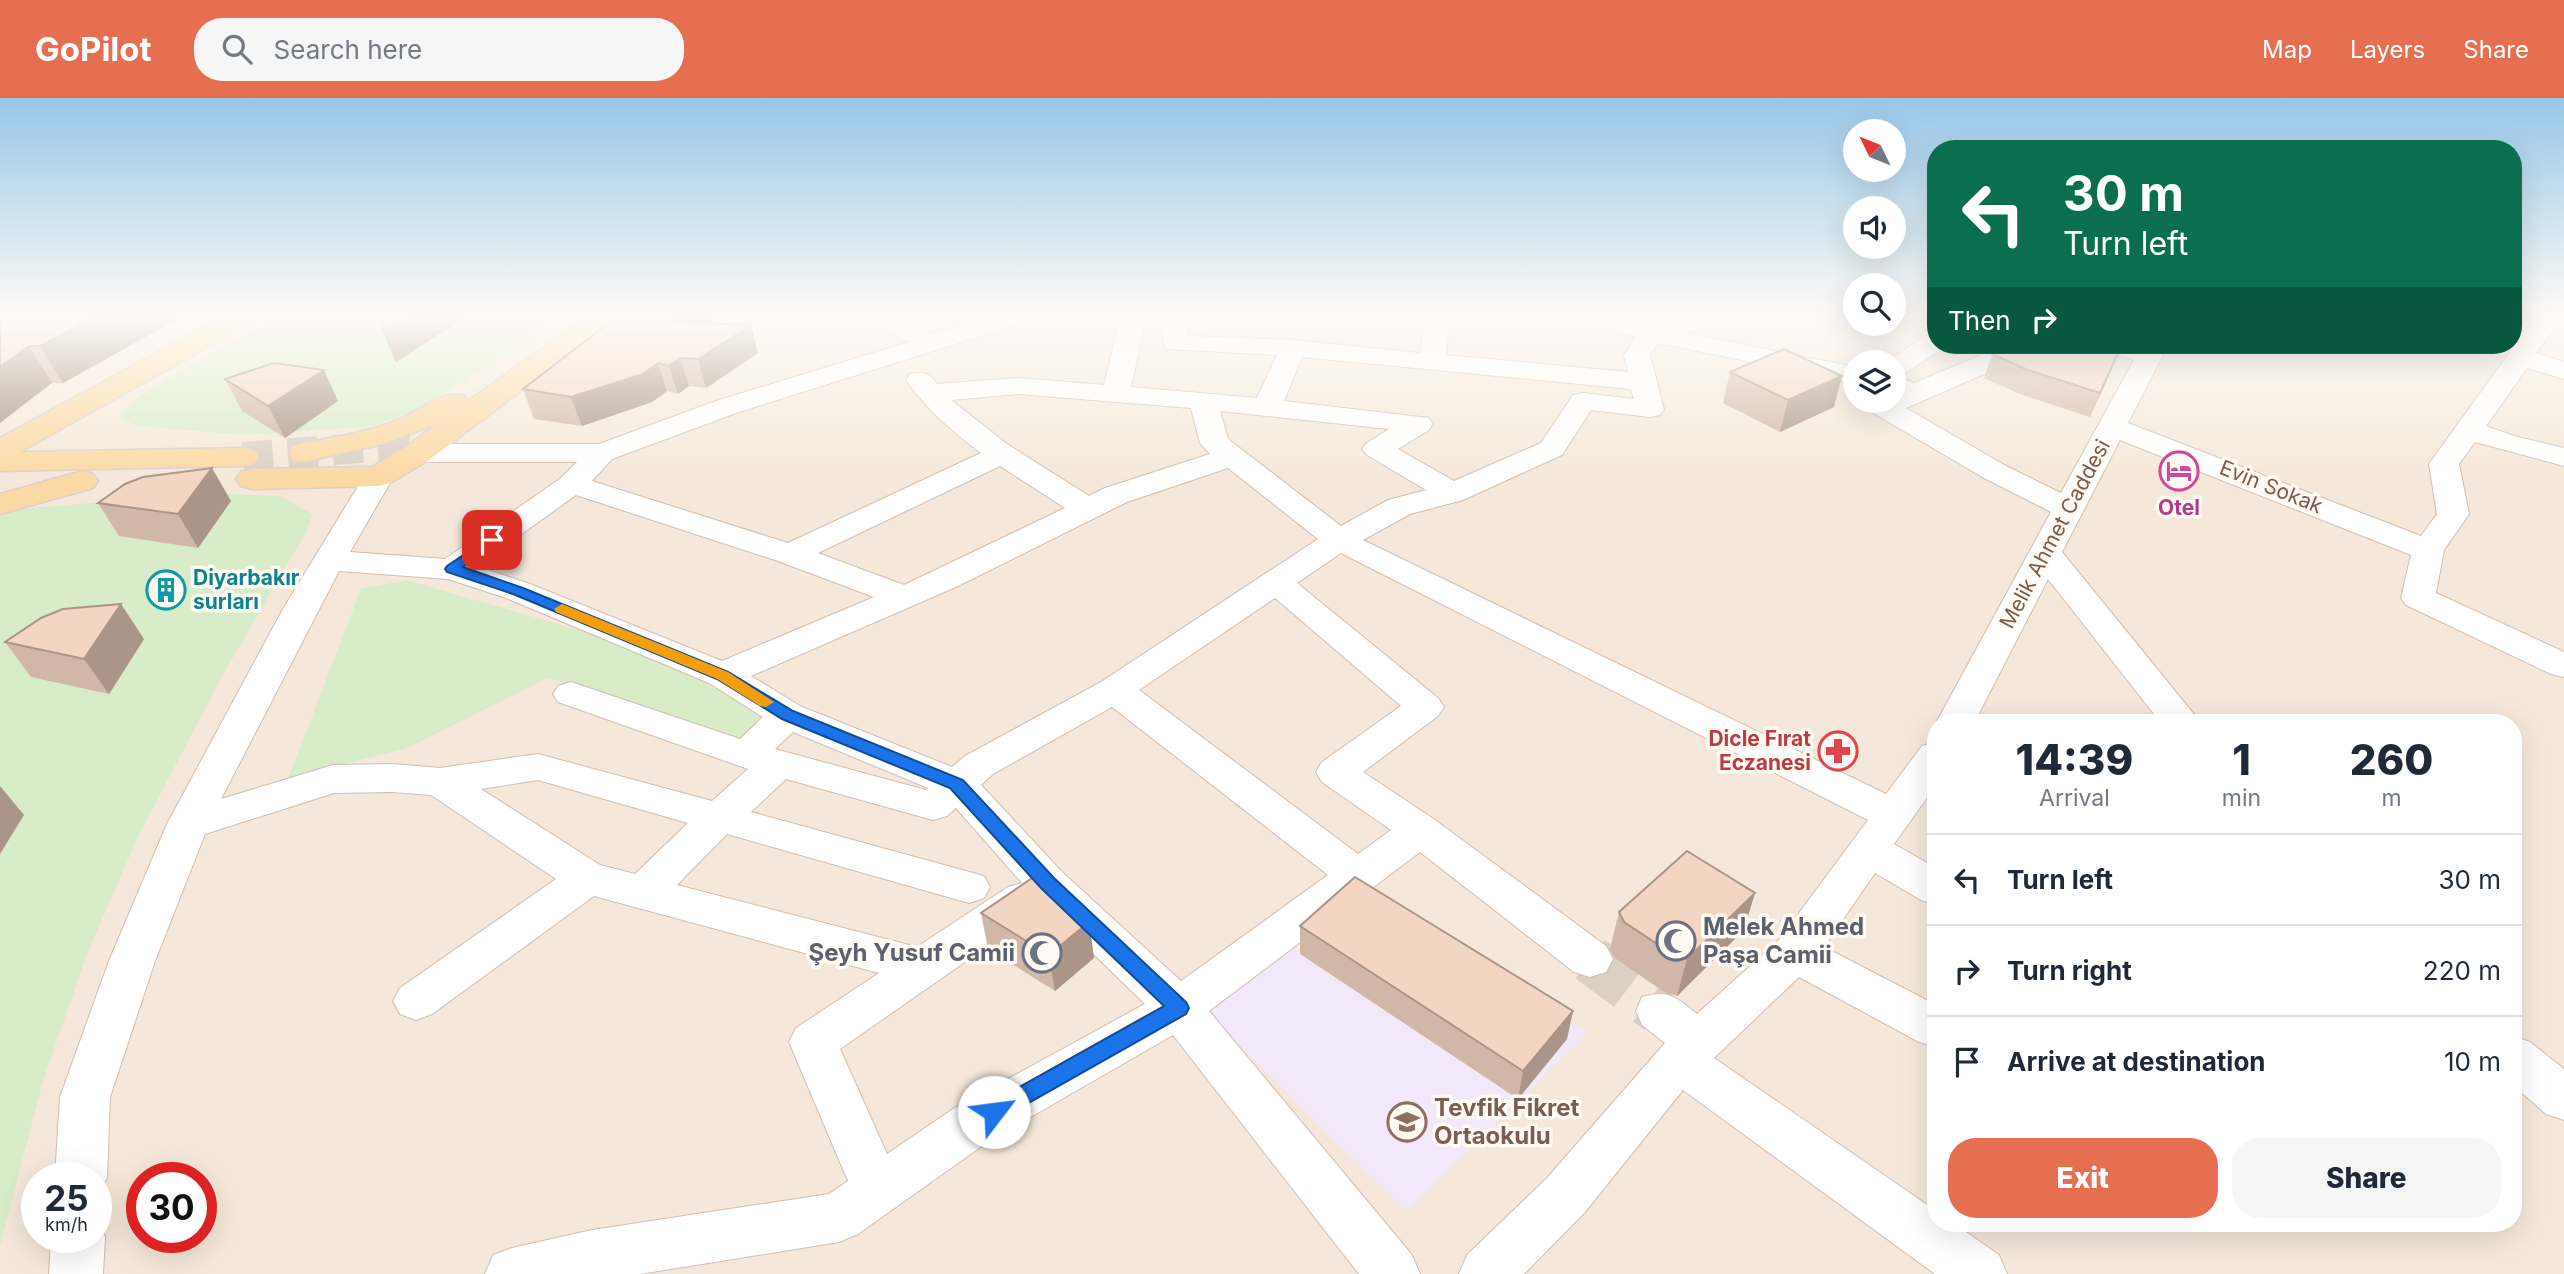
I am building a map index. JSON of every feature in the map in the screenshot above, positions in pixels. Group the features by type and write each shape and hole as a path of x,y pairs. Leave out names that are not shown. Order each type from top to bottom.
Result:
{"main road":[{"path":"0,434 116,371"},
{"path":"0,451 145,371"},
{"path":"304,453 372,438 414,424 455,402 499,371"},
{"path":"0,462 108,460 239,472 379,476 418,453 528,371"},
{"path":"59,419 63,438 79,450 108,460"},
{"path":"0,482 82,481 239,472"},
{"path":"0,504 82,481"}],"street":[{"path":"418,453 603,453 726,407 843,371"},
{"path":"923,371 929,393 958,421 1087,509"},
{"path":"1116,393 1121,371"},
{"path":"1267,408 1283,371"},
{"path":"1526,371 1644,382"},
{"path":"571,694 762,760 933,806 979,765 1114,690 1339,540 1398,508 1452,493 1552,449 1583,401 1650,409 1641,371"},
{"path":"1906,388 1955,371"},
{"name":"Melik Ahmet Caddesi","path":"1960,714 2141,371"},
{"path":"2511,371 2444,464 2453,514 2428,550 2418,598 2564,666"},
{"path":"929,393 1019,386 1203,401 1419,424 1377,449 1452,493"},
{"path":"1203,401 1215,443 1339,540 1881,832 1927,880"},
{"path":"1894,413 1995,472 2069,509"},
{"name":"Evin Sokak","path":"2112,428 2215,464 2428,550"},
{"path":"2469,430 2505,443 2564,457"},
{"path":"452,569 572,484 603,453"},
{"path":"790,554 1004,453"},
{"path":"722,675 905,597 1116,495 1233,456"},
{"path":"82,1162 85,1097 132,961 188,824 328,559 379,476"},
{"path":"572,484 790,554 905,597"},
{"path":"2045,553 2175,714"},
{"path":"328,559 452,569 518,591 722,675 787,715 957,784 1047,883 1179,1008 1393,1274"},
{"path":"1276,582 1425,707 1336,772 1420,830 1590,959"},
{"path":"1114,690 1357,875"},
{"path":"643,892 718,818 762,760 787,715"},
{"path":"188,824 333,779 392,778 440,782 538,767 969,887"},
{"path":"1486,1274 1566,1195 1689,1051 1795,953 1927,768"},
{"path":"440,782 587,878 923,967"},
{"path":"512,1274 592,1256 839,1217 971,1125 1179,1008 1420,830"},
{"path":"416,1001 538,916 587,878"},
{"path":"878,1191 813,1042 1047,883"},
{"path":"1795,953 1927,1023"},
{"path":"1659,1011 1689,1051 1980,1274"},
{"path":"2522,1066 2564,1099"},
{"path":"76,1274 77,1253"}],"shaded area":[{"path":"0,371 1843,371 1843,413 1906,413 1906,371 2564,371 2564,1274 0,1274"},
{"name":"Tevfik Fikret Ortaokulu","path":"1361,888 1588,1032 1407,1211 1201,1007"}],"green space":[{"path":"182,371 478,371 424,407 374,426 242,435 139,426 119,418 137,398"},
{"path":"206,493 280,496 312,514 306,532 221,678 138,837 87,954 43,1081 0,1246 0,515 10,510"},
{"path":"406,580 583,631 716,684 770,718 740,743 548,678 407,748 288,779 361,589"}],"building":[{"path":"250,371 323,371 268,406 225,379"},
{"path":"547,371 647,371 571,397 523,389"},
{"path":"1831,371 1842,376 1788,400 1730,372"},
{"path":"2031,371 2110,371 2100,393"},
{"path":"212,468 178,514 98,503 125,484 143,477"},
{"path":"121,604 84,659 5,642 41,618 63,609"},
{"path":"1687,851 1755,893 1687,959 1674,955 1624,922 1619,912"},
{"path":"1038,874 1089,922 1049,955 981,913"},
{"path":"1355,877 1573,1011 1523,1071 1300,926"}],"tunnel":[{"path":"243,457 387,446 418,453"},
{"path":"1590,959 1659,1011"}],"slow traffic":[{"path":"562,609 722,675 766,702"}],"place":[{"name":"Otel","path":"2179,471"},
{"name":"Diyarbakır surları","path":"166,590"},
{"name":"Dicle Fırat Eczanesi","path":"1838,751"},
{"name":"Melek Ahmed Paşa Camii","path":"1676,941"},
{"name":"Şeyh Yusuf Camii","path":"1042,953"},
{"name":"Tevfik Fikret Ortaokulu","path":"1407,1122"}],"route":[{"path":"492,540 452,569 518,591 722,675 787,715 957,784 1047,883 1179,1008 994,1112"}]}
